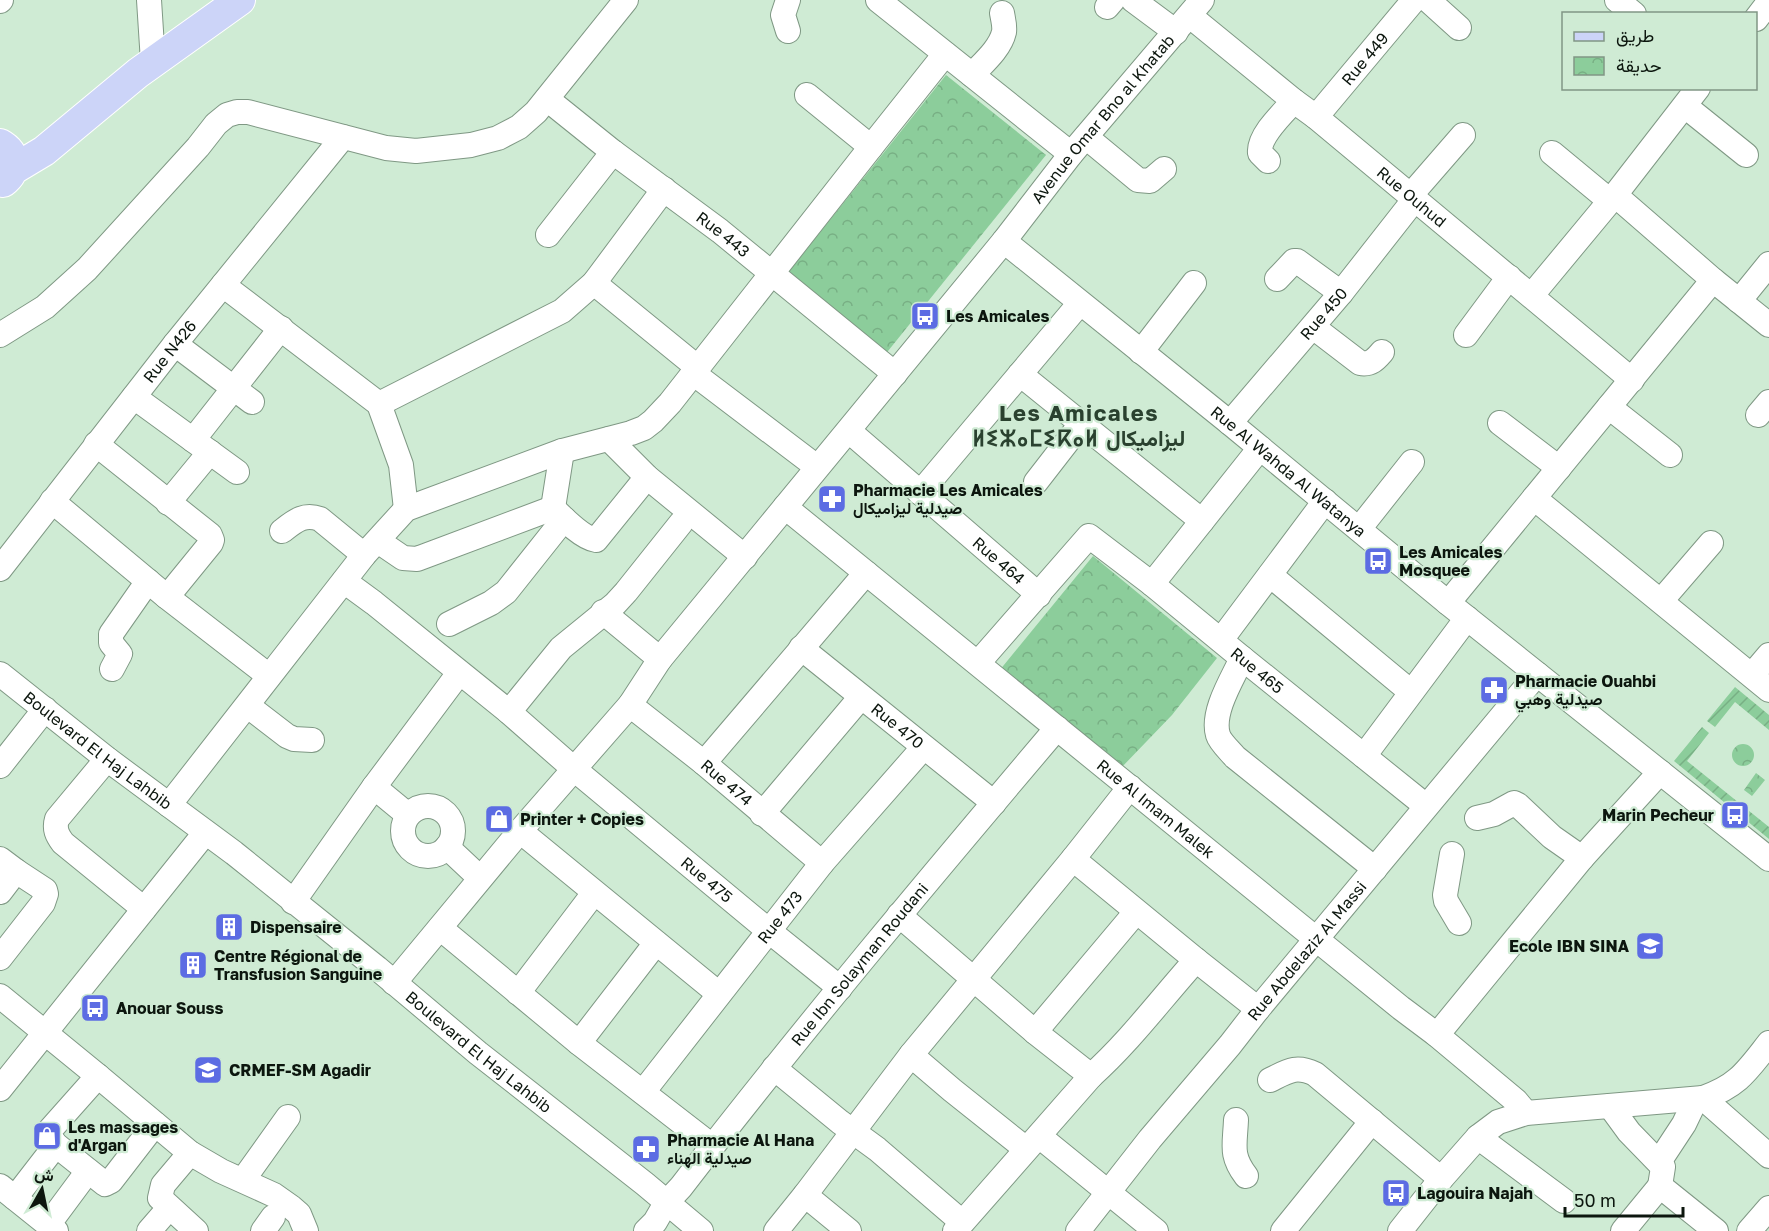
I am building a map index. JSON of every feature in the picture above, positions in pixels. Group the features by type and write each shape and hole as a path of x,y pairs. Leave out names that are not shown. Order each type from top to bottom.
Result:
{"main road":[{"path":"4,155 28,136 73,128 153,62 240,0"}],"street":[{"path":"149,0 153,62"},
{"path":"0,335 45,307 87,270 226,115 248,112 386,148 416,151 471,145 498,138 519,127 536,112 626,0"},
{"path":"788,0 783,15 788,31"},
{"path":"878,0 972,75 1079,145 1138,180 1150,182 1164,168"},
{"name":"Rue Ouhud","path":"1133,0 1189,16 1316,117 1632,380"},
{"name":"Rue 449","path":"1316,117 1414,0"},
{"path":"1428,0 1459,28"},
{"path":"1757,17 1769,2"},
{"path":"972,75 992,52 1005,30 1002,13"},
{"name":"Avenue Omar Bno al Khatab","path":"394,983 480,878 630,705 660,659 1004,241 1079,145 1189,16"},
{"path":"169,805 344,581 406,509 562,451 638,430 653,421 945,54"},
{"path":"807,95 871,147"},
{"path":"1532,296 1692,97 1746,155"},
{"name":"Rue 443","path":"547,99 772,272 895,374"},
{"path":"1268,160 1260,153 1261,144 1277,119 1294,101"},
{"name":"Rue 450","path":"1230,423 1341,293 1412,198 1463,135"},
{"name":"Rue N426","path":"0,569 175,344 343,137"},
{"path":"548,235 613,152"},
{"path":"1552,153 1613,198 1769,325"},
{"path":"379,404 562,311 594,283 664,189"},
{"name":"Rue Al Wahda Al Watanya","path":"1004,241 1769,859"},
{"path":"1277,279 1297,261 1341,293"},
{"path":"1739,301 1769,264"},
{"path":"1466,335 1509,277"},
{"path":"1364,756 1411,692 1458,610 1534,498 1713,280"},
{"path":"594,283 695,370 817,467"},
{"path":"1141,351 1194,284"},
{"path":"223,285 379,404 401,465 406,509"},
{"path":"920,493 1080,303"},
{"path":"1313,327 1360,363 1369,363 1383,352"},
{"path":"168,503 201,446 243,396 281,328"},
{"path":"175,344 243,396"},
{"path":"1020,374 1202,521"},
{"path":"134,397 237,472"},
{"path":"1609,407 1670,455"},
{"path":"1500,423 1559,468"},
{"path":"1036,482 1081,424"},
{"name":"Rue 464","path":"849,431 1039,595"},
{"path":"609,439 647,477 745,557"},
{"path":"96,444 205,531 212,540 167,597"},
{"path":"1152,584 1260,448"},
{"path":"449,624 491,603 506,592 559,514 562,451"},
{"path":"1359,529 1413,462"},
{"path":"559,514 592,540 596,540 647,477"},
{"path":"1534,498 1760,683 1769,655"},
{"path":"52,501 167,597 269,676"},
{"path":"1221,640 1325,501"},
{"name":"Rue Al Imam Malek","path":"785,507 1437,1035 1516,1101 1526,1113"},
{"path":"282,531 297,519 312,516 371,548 417,560 559,514"},
{"path":"509,712 561,648 615,604 626,592 681,523"},
{"name":"Rue 465","path":"1039,595 1089,536 1152,584 1426,806"},
{"path":"1661,601 1711,543"},
{"path":"704,764 866,573"},
{"path":"1270,575 1411,692"},
{"path":"112,669 120,654 111,644 111,634 148,581"},
{"name":"Rue 475","path":"344,581 434,650 769,932 840,988"},
{"path":"978,663 1039,595"},
{"path":"603,612 660,659"},
{"name":"Rue 470","path":"801,648 994,803"},
{"path":"1242,658 1220,705 1217,720 1218,736 1235,757 1375,869"},
{"path":"293,902 374,787 459,673"},
{"name":"Rue Abdelaziz Al Massi","path":"1078,1231 1150,1139 1538,674"},
{"name":"Boulevard El Haj Lahbib","path":"3,683 45,709 107,759 234,853 478,1053 701,1231"},
{"path":"762,814 861,697"},
{"name":"Rue 474","path":"630,705 822,863"},
{"path":"248,706 287,736 294,739 312,740"},
{"path":"0,766 45,709"},
{"name":"Rue Ibn Solayman Roudani","path":"646,1231 774,1068 899,915 1057,728"},
{"name":"Rue 473","path":"643,1092 822,863 923,748"},
{"path":"107,759 57,819 55,826 57,835 63,843 144,909"},
{"path":"1437,1035 1582,858 1660,772"},
{"path":"374,787 408,815"},
{"path":"776,1231 911,1055 1130,787"},
{"path":"1477,818 1494,814 1514,803 1552,837 1582,858"},
{"path":"427,806 441,809 447,814 453,827 451,842 447,848 428,856 421,855 410,848 403,828 408,815 420,807 427,806"},
{"path":"520,831 719,994"},
{"path":"0,1089 205,833"},
{"path":"447,848 480,878"},
{"path":"1452,854 1445,895 1459,923"},
{"path":"1073,859 1258,1009"},
{"path":"0,891 8,865 45,890 46,894 43,903 0,958"},
{"path":"518,993 594,893"},
{"path":"1035,1032 1136,912"},
{"path":"899,915 1035,1032 1091,1076"},
{"path":"440,928 579,1043 712,1146"},
{"path":"579,1043 656,943"},
{"path":"774,1068 877,1149 958,1227 1091,1076 1143,1023 1196,960"},
{"path":"0,996 190,1154 274,1195 291,1207 299,1214 306,1231"},
{"path":"1400,1231 1478,1137 1498,1122 1526,1113 1699,1099 1731,1086 1769,1043"},
{"path":"911,1055 952,1090 1109,1192 1156,1231"},
{"path":"1270,1080 1296,1069 1305,1069 1315,1074 1441,1179"},
{"path":"98,1076 50,1130 50,1137 56,1144 88,1171 104,1183 111,1181 155,1124"},
{"path":"1699,1099 1769,1156"},
{"path":"1659,1162 1699,1099"},
{"path":"1610,1106 1637,1142 1663,1167 1660,1186 1623,1231"},
{"path":"243,1180 288,1117"},
{"path":"1236,1120 1235,1158 1246,1176"},
{"path":"1283,1231 1371,1121"},
{"path":"1478,1137 1564,1202"},
{"path":"56,1144 8,1192 52,1228 88,1171"},
{"path":"190,1154 161,1189 160,1198 196,1231"},
{"path":"1660,1186 1716,1231"},
{"path":"805,1195 849,1231"},
{"path":"149,1231 169,1208"},
{"path":"1749,1231 1769,1208"}],"green space":[{"path":"946,75 1046,155 884,356 785,276"},
{"path":"1093,556 1217,658 1172,715 1121,768 999,671"},
{"path":"1735,687 1769,715 1769,730 1735,702 1715,727 1707,721"},
{"path":"1702,727 1709,733 1687,761 1769,827 1769,839 1674,761"},
{"path":"1739,744 1747,744 1754,751 1754,759 1747,766 1739,766 1732,759 1732,751"},
{"path":"1756,773 1765,780 1752,796 1744,790"}],"place":[{"name":"Les Amicales","path":"925,316"},
{"name":"Pharmacie Les Amicales صيدلية ليزاميكال","path":"832,499"},
{"name":"Les Amicales Mosquee","path":"1378,561"},
{"name":"Pharmacie Ouahbi صيدلية وهبي","path":"1494,690"},
{"name":"Marin Pecheur","path":"1735,815"},
{"name":"Printer + Copies","path":"499,819"},
{"name":"Dispensaire","path":"229,927"},
{"name":"Ecole IBN SINA","path":"1650,946"},
{"name":"Centre Régional de Transfusion Sanguine","path":"193,965"},
{"name":"Anouar Souss","path":"95,1008"},
{"name":"CRMEF-SM Agadir","path":"208,1070"},
{"name":"Les massages d'Argan","path":"47,1136"},
{"name":"Pharmacie Al Hana صيدلية الهناء","path":"646,1149"},
{"name":"Lagouira Najah","path":"1396,1193"}],"district":[{"name":"Les Amicales ⵍⵉⵣⴰⵎⵉⴽⴰⵍ ليزاميكال","path":"1079,425"}]}
